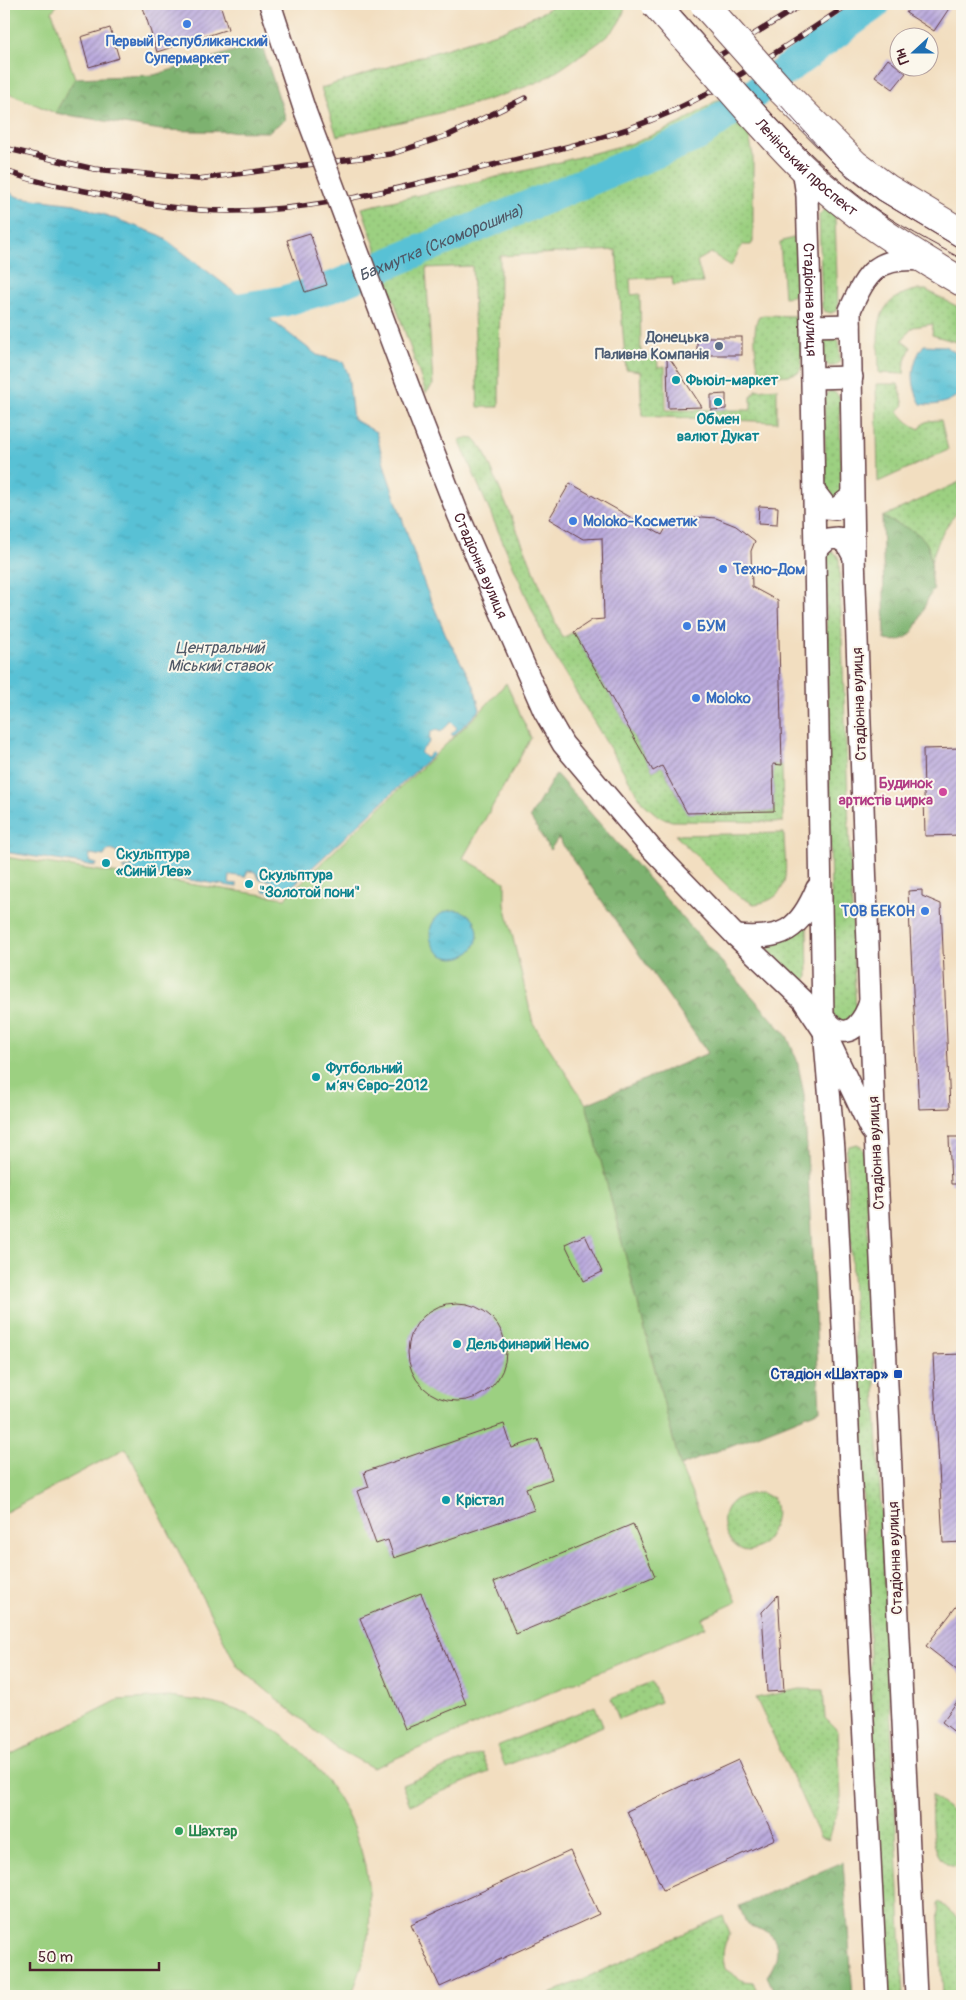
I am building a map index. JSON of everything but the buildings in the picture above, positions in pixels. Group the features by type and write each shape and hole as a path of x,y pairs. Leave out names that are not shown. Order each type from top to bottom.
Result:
{"main road":[{"name":"Ленінський проспект","path":"655,4 803,168 852,210 923,260 962,282"},
{"path":"704,4 781,90 855,164 887,188 962,234"}],"street":[{"name":"Стадіонна вулиця","path":"270,4 305,111 458,514 544,711 563,744 650,847 736,936 803,1000 824,1025 843,1031 851,1030 865,1016 870,1001"},
{"name":"Стадіонна вулиця","path":"803,168 807,196 811,326 824,1025 834,1158 877,1996"},
{"path":"811,326 850,318 863,282 875,268 904,258 923,260"},
{"name":"Стадіонна вулиця","path":"850,318 852,496 875,1140 916,1996"},
{"path":"812,378 852,377"},
{"path":"814,491 821,502 828,508 836,509 852,496"},
{"path":"815,551 828,539 838,538 847,544 854,557"},
{"path":"736,936 764,938 800,922 807,912 820,881"},
{"path":"824,1025 875,1140"}],"green space":[{"path":"4,4 58,4 52,12 75,78 55,113 4,91"},
{"path":"556,4 625,4 621,19 605,38 560,70 540,81 485,101 337,136 321,88 502,31"},
{"path":"261,43 286,119 268,132 161,130 55,113 75,78 154,75"},
{"path":"719,99 748,131 753,155 753,242 751,245 742,245 731,266 711,253 697,261 703,283 673,285 672,277 630,279 631,295 640,294 641,356 657,356 658,367 665,366 666,410 751,410 751,397 756,390 777,388 777,422 642,416 640,371 626,369 616,250 500,256 499,407 478,407 472,266 426,268 433,385 426,393 362,208 536,168 636,142 681,123"},
{"path":"826,208 833,212 835,217 838,310 831,313 824,311 822,307 819,215"},
{"path":"796,237 799,240 800,291 792,296 784,297 780,242"},
{"path":"916,290 926,290 962,309 962,331 956,342 932,335 933,324 913,327 902,340 911,347 905,361 904,374 879,373 878,334 884,311 890,302 901,295"},
{"path":"759,316 795,316 800,319 802,366 799,372 779,376 760,372 755,335"},
{"path":"833,336 839,341 840,361 835,366 829,366 824,362 823,340"},
{"path":"876,384 898,384 904,405 898,411 913,426 920,429 926,422 941,420 948,450 878,482"},
{"path":"833,391 840,397 841,494 833,501 826,490 824,398 828,392"},
{"path":"466,438 474,439 483,449 562,638 574,632 653,771 662,766 687,813 774,811 773,764 782,765 783,822 672,821 658,816 642,802 546,642 459,440"},
{"path":"962,481 962,508 943,533 931,562 928,547 912,531 882,517"},
{"path":"882,517 921,536 928,547 931,562 931,581 934,589 913,632 906,638 897,641 885,640"},
{"path":"830,551 837,555 839,559 856,1015 853,1019 840,1023 833,1017 825,555"},
{"path":"506,683 531,738 463,858 505,882 505,904 533,1023 586,1104 680,1466 737,1602 702,1618 705,1627 373,1768 336,1748 237,1666 126,1448 4,1513 4,857 285,898 481,711"},
{"path":"556,774 787,1036 797,1060 804,1094 820,1410 680,1466 586,1104 708,1053 558,838 550,850 530,817"},
{"path":"784,833 786,868 782,888 767,901 754,904 737,895 675,835"},
{"path":"807,926 808,977 803,982 771,953 768,947"},
{"path":"857,1144 861,1146 864,1152 904,1996 884,1996 868,1606 846,1152 849,1146"},
{"path":"761,1493 773,1498 776,1513 775,1522 769,1535 758,1548 746,1551 735,1545 727,1534 724,1521 727,1508 739,1498"},
{"path":"652,1682 660,1702 619,1719 611,1699"},
{"path":"800,1689 823,1690 825,1718 838,1731 841,1797 829,1840 820,1837 756,1698"},
{"name":"Шахтар","path":"168,1697 222,1705 239,1711 271,1728 300,1750 324,1777 344,1808 358,1841 367,1877 370,1913 365,1955 351,1996 4,1996 4,1758 118,1700"},
{"path":"595,1706 603,1726 505,1766 497,1746"},
{"path":"481,1753 489,1772 410,1805 402,1785"},
{"path":"931,1795 962,1820 962,1867 950,1866 942,1860 937,1852 932,1829"},
{"path":"843,1862 853,1996 799,1996 797,1990 775,1994 767,1976 776,1959 777,1947 775,1942 767,1932 747,1925 739,1906"},
{"path":"940,1902 962,1922 962,1996 943,1996 938,1904"},
{"path":"723,1916 730,1934 723,1951 725,1969 743,1981 753,1982 759,1996 545,1996"}],"water":[{"name":"Центральний Міський ставок","path":"4,189 18,197 75,204 160,235 317,355 343,362 348,374 353,419 376,432 386,471 425,586 446,635 474,686 480,710 453,736 451,734 457,728 451,722 441,732 436,730 431,732 430,742 420,752 426,758 432,752 434,754 284,894 263,891 264,888 272,889 273,881 259,879 253,871 247,872 245,877 230,875 229,883 237,884 237,887 123,870 123,867 131,868 132,860 118,858 117,853 112,850 107,851 104,856 90,854 89,862 97,864 96,866 4,852"},
{"path":"924,345 945,346 962,357 962,392 953,399 932,405 921,404 917,397 913,374 916,359"},
{"path":"454,910 463,912 471,917 476,925 478,934 476,943 471,951 463,956 454,958 445,956 437,951 432,943 430,934 432,925 437,917 445,912"}],"waterway":[{"name":"Бахмутка (Скоморошина)","path":"215,319 229,310 284,301 332,287 697,136 875,4"}],"tram line":[{"path":"675,4 768,110 817,160 871,205 915,233 962,259"},
{"path":"689,4 837,167 879,200 962,250"}],"railway":[{"path":"712,60 803,4"},
{"path":"4,170 26,178 60,186 188,209 238,211 275,209 348,199 568,147 642,124 689,103 750,69 849,4"},
{"path":"4,148 94,169 198,179 391,154 449,135 525,98"}],"place":[{"name":"Первый Республиканский Супермаркет","path":"187,24"},
{"name":"Донецька Паливна Компанія","path":"719,346"},
{"name":"Фьюіл-маркет","path":"676,380"},
{"name":"Обмен валют Дукат","path":"718,402"},
{"name":"Moloko-Косметик","path":"573,521"},
{"name":"Техно-Дом","path":"723,569"},
{"name":"БУМ","path":"687,626"},
{"name":"Moloko","path":"696,698"},
{"name":"Будинок артистів цирка","path":"943,792"},
{"name":"Скульптура «Синій Лев»","path":"106,863"},
{"name":"Скульптура \"Золотой пони\"","path":"249,884"},
{"name":"ТОВ БЕКОН","path":"925,911"},
{"name":"Футбольний мʼяч Євро-2012","path":"316,1077"},
{"name":"Дельфинарий Немо","path":"457,1344"},
{"name":"Стадіон «Шахтар»","path":"898,1374"},
{"name":"Крістал","path":"446,1500"},
{"name":"Шахтар","path":"179,1831"}]}
